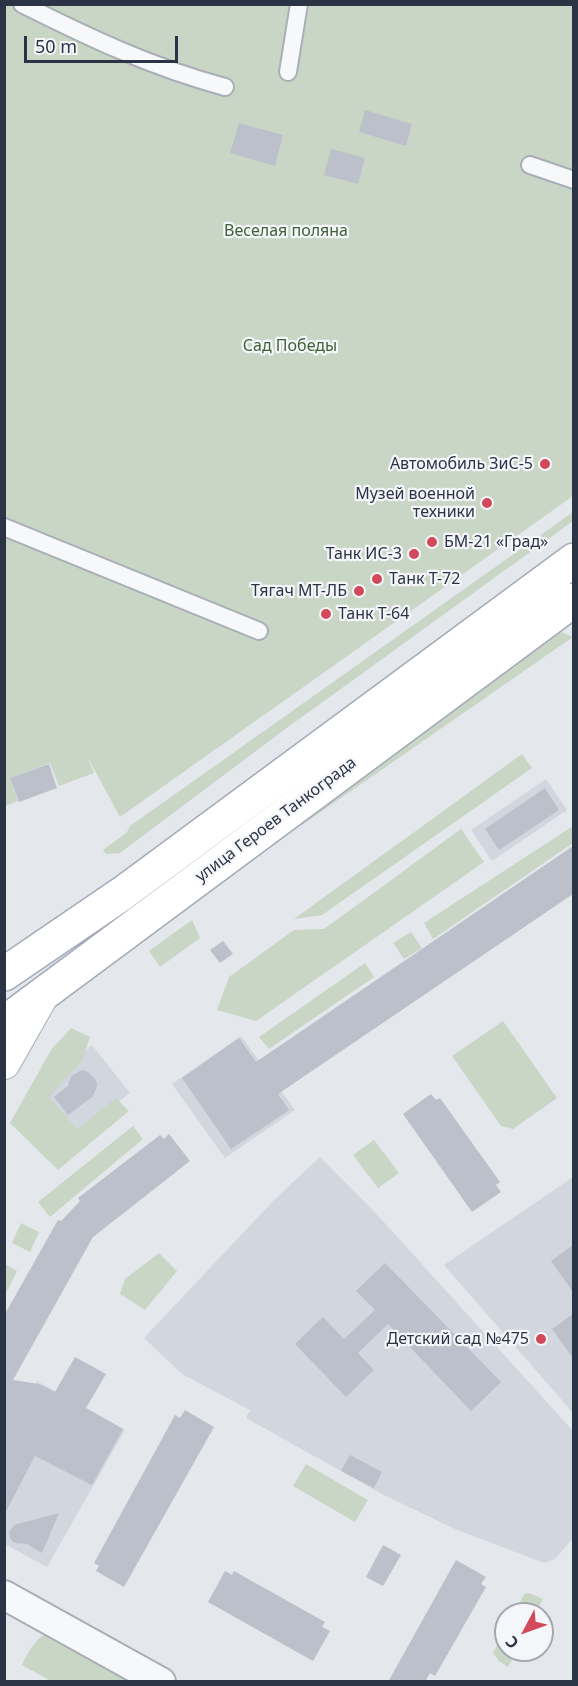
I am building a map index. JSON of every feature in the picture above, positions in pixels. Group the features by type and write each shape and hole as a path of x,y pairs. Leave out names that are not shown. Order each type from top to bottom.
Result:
{"main road":[{"name":"улица Героев Танкограда","path":"4,974 123,893 573,560"},
{"name":"улица Героев Танкограда","path":"4,1063 42,996 573,600"},
{"path":"4,1023 42,996 36,953"}],"street":[{"path":"22,4 102,45 190,78 225,87"},
{"path":"288,72 299,4"},
{"path":"530,165 573,180"},
{"path":"4,527 259,631"},
{"path":"4,1595 161,1682"}],"shaded area":[{"path":"546,779 567,810 492,861 471,830"},
{"path":"241,1036 295,1110 225,1158 172,1084"},
{"path":"92,1045 130,1093 72,1139 37,1095"},
{"path":"320,1157 382,1220 573,1431 573,1538 555,1559 544,1563 455,1529 382,1494 246,1418 250,1410 182,1374 144,1338 275,1199"},
{"name":"Детский сад №475","path":"573,1177 573,1413 444,1265"},
{"path":"37,1381 125,1430 47,1567 5,1544 4,1393 25,1403"}],"green space":[{"name":"Сад Победы","path":"5,5 573,5 573,496 120,817 88,758 94,773 59,786 50,763 10,778 18,801 5,806"},
{"path":"573,512 573,521 284,730 120,853 106,854 103,850 127,832 130,826"},
{"path":"561,632 573,637 302,825 299,824 545,642"},
{"path":"522,754 532,768 322,915 294,919"},
{"path":"573,826 573,843 433,939 424,923"},
{"path":"461,829 484,862 256,1021 217,1010 229,977 294,930 324,929"},
{"path":"192,920 200,938 160,967 149,951"},
{"path":"411,932 422,948 404,959 393,943"},
{"path":"365,963 374,977 269,1049 259,1037"},
{"path":"503,1021 557,1098 513,1129 501,1126 452,1056"},
{"path":"71,1028 90,1037 82,1061 49,1097 77,1129 116,1098 129,1111 58,1170 10,1123 51,1050"},
{"path":"133,1126 143,1139 50,1217 38,1202"},
{"path":"374,1140 399,1173 378,1188 353,1155"},
{"path":"21,1223 39,1232 30,1252 12,1243"},
{"path":"159,1253 177,1271 145,1310 120,1294 125,1279"},
{"path":"5,1264 17,1271 5,1295"},
{"path":"306,1464 368,1500 355,1522 293,1486"},
{"path":"529,1593 543,1599 541,1602 520,1602 524,1594"},
{"path":"44,1635 50,1635 133,1681 51,1681 22,1665 28,1653"},
{"path":"500,1662 511,1662 508,1667"}],"building":[{"path":"365,110 412,124 406,146 359,132"},
{"path":"239,123 283,135 275,166 230,153"},
{"path":"331,149 365,158 358,184 324,175"},
{"path":"49,764 57,788 19,802 10,778"},
{"path":"545,788 559,810 499,850 485,829"},
{"path":"573,846 573,894 278,1094 289,1110 231,1149 182,1078 239,1038 256,1062"},
{"path":"223,941 233,954 220,963 210,950"},
{"path":"82,1070 95,1079 96,1090 92,1097 68,1115 54,1097 68,1086 71,1076"},
{"path":"431,1094 436,1100 440,1098 500,1182 496,1185 501,1192 472,1212 403,1114"},
{"path":"169,1134 190,1161 93,1237 13,1380 39,1384 55,1392 75,1357 106,1374 86,1408 123,1429 92,1485 35,1456 4,1515 5,1314 58,1220 61,1221 80,1201 78,1198 160,1135 164,1139"},
{"path":"573,1245 573,1292 551,1261"},
{"path":"385,1263 501,1382 471,1411 388,1324 358,1353 374,1370 346,1397 295,1344 323,1317 344,1339 375,1310 356,1291"},
{"path":"573,1314 573,1358 552,1329"},
{"path":"185,1410 214,1427 124,1587 96,1571 99,1566 94,1563 175,1415 180,1418"},
{"path":"350,1455 382,1472 374,1488 341,1471"},
{"path":"59,1513 42,1553 27,1544 14,1543 10,1538 9,1532 14,1525"},
{"path":"383,1545 401,1555 383,1586 366,1577"},
{"path":"456,1560 486,1577 481,1584 486,1587 435,1676 430,1673 425,1682 388,1682"},
{"path":"225,1571 232,1575 234,1571 325,1622 322,1627 330,1631 313,1661 208,1602"}],"place":[{"name":"Автомобиль ЗиС-5","path":"545,464"},
{"name":"Музей военной техники","path":"487,503"},
{"name":"БМ-21 «Град»","path":"432,542"},
{"name":"Танк ИС-3","path":"414,554"},
{"name":"Танк Т-72","path":"377,579"},
{"name":"Тягач МТ-ЛБ","path":"359,591"},
{"name":"Танк Т-64","path":"326,614"},
{"name":"Детский сад №475","path":"541,1339"}],"park label":[{"name":"Веселая поляна","path":"286,231"}]}
